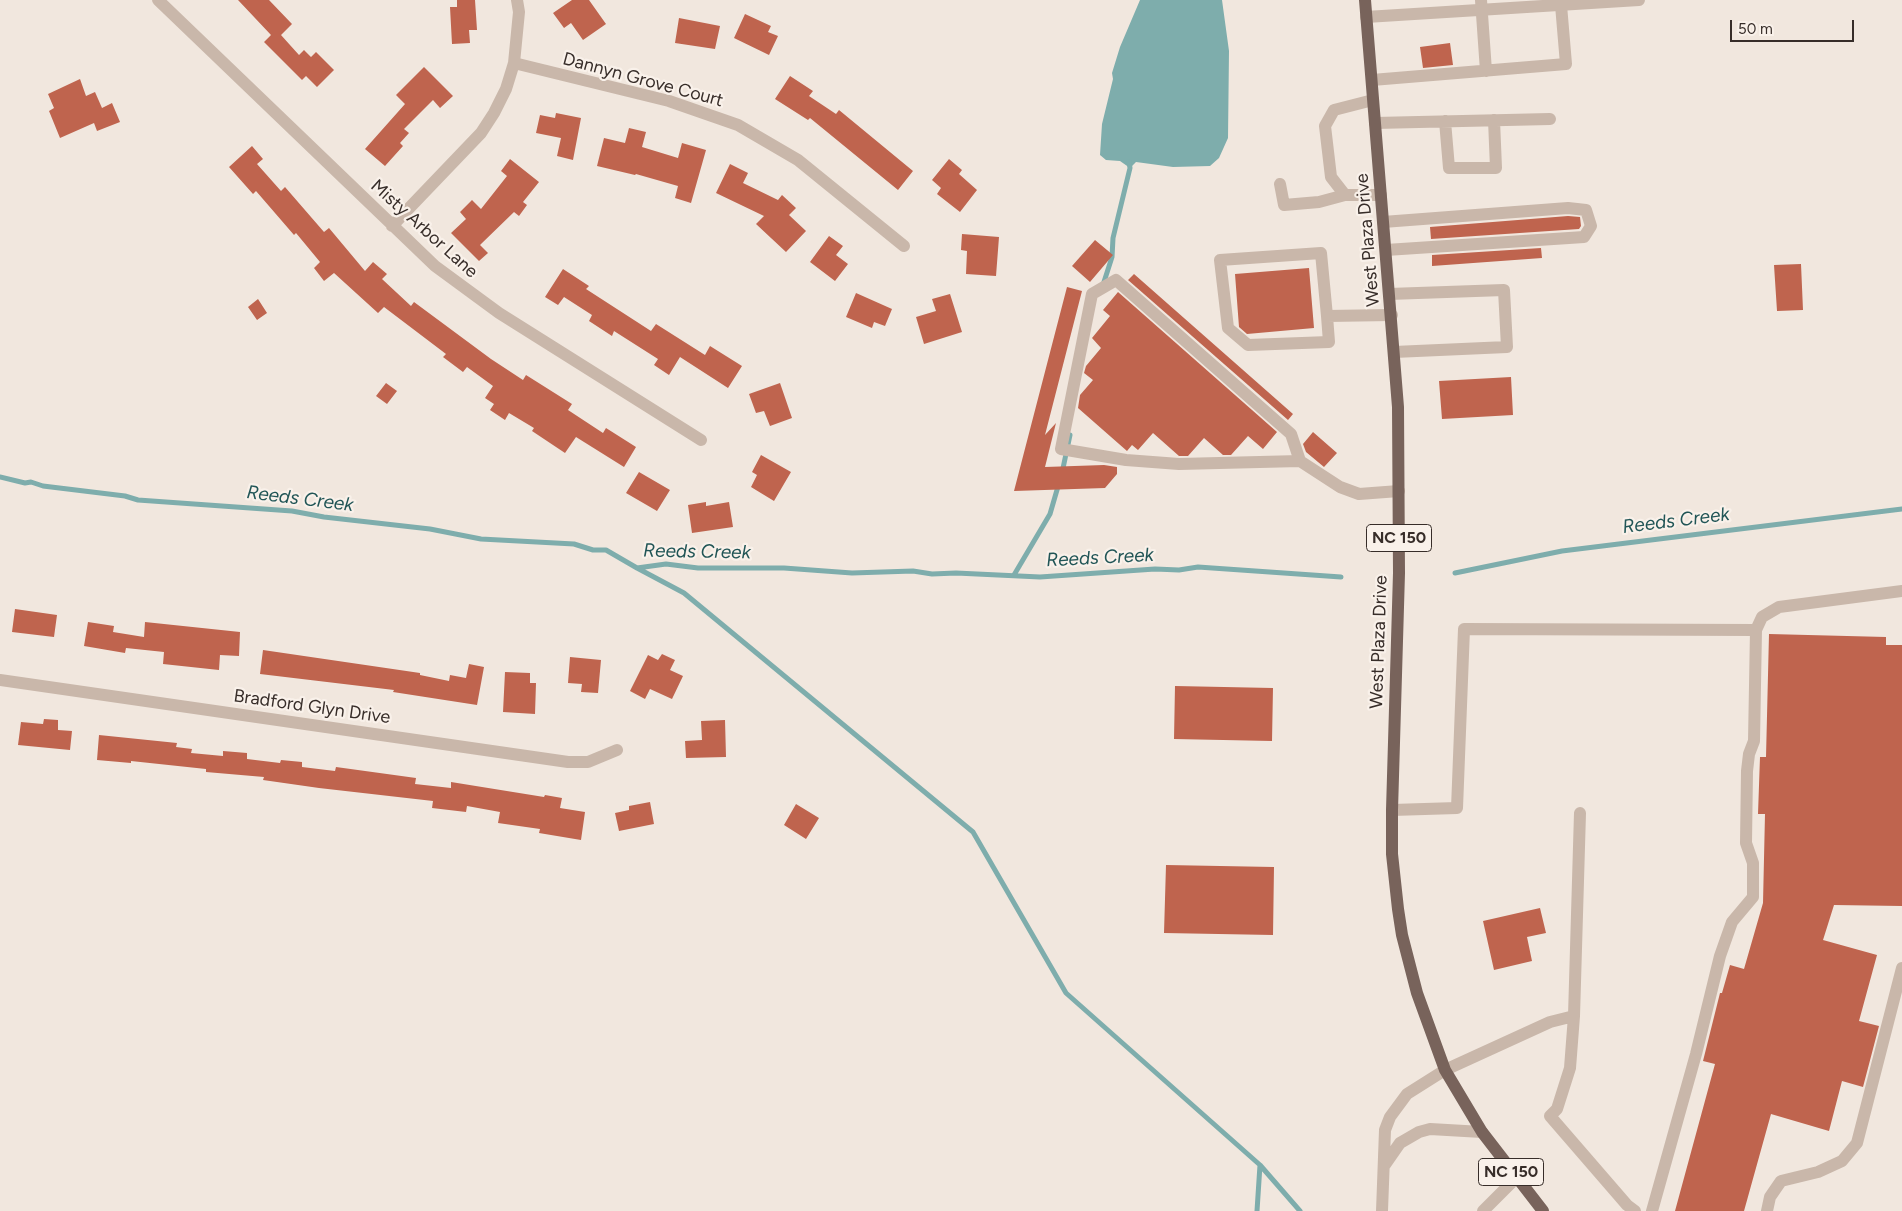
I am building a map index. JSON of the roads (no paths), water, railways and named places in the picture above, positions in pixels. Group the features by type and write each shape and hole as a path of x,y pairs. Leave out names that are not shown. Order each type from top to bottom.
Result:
{"main road":[{"name":"West Plaza Drive","path":"1365,0 1392,314 1398,407 1399,573 1392,854 1402,935 1426,1020 1445,1070"},
{"name":"NC 150","path":"1445,1070 1482,1132 1542,1211"}],"street":[{"name":"Misty Arbor Lane","path":"158,0 392,226 436,266 492,308 702,440"},
{"path":"392,226 481,133 506,89 514,64 519,12 517,0"},
{"path":"1366,17 1481,5 1639,0"},
{"path":"1372,80 1566,64 1558,3"},
{"path":"1481,5 1486,71"},
{"name":"Dannyn Grove Court","path":"514,64 668,101 738,125 798,160 904,246"},
{"path":"1345,195 1331,177 1325,126 1334,110 1373,100"},
{"path":"1375,123 1550,118"},
{"path":"1445,121 1449,168 1496,168 1494,120"},
{"path":"1280,184 1284,205 1319,202 1345,195 1381,195"},
{"path":"1384,222 1568,208 1586,210 1591,226 1584,237 1386,250"},
{"path":"1320,253 1327,316 1329,342 1248,345 1228,328 1220,260 1320,253"},
{"path":"1300,461 1291,434 1116,280 1092,294 1061,449 1126,460 1179,464 1300,461 1340,487 1359,494 1399,491"},
{"path":"1389,294 1504,290 1507,347 1394,352"},
{"path":"1327,316 1392,314"},
{"path":"1652,1211 1696,1054 1720,956 1732,922 1752,897 1753,863 1746,844 1747,771 1749,754 1754,741 1756,630 1762,617 1779,606 1902,591"},
{"path":"1392,810 1457,808 1464,629 1756,630"},
{"name":"Bradford Glyn Drive","path":"0,680 568,762 588,762 617,750"},
{"path":"1580,813 1574,1016 1570,1068 1557,1109 1550,1116 1627,1205 1635,1211"},
{"path":"1767,1211 1770,1197 1782,1182 1818,1172 1842,1161 1857,1144 1902,968"},
{"path":"1382,1211 1386,1130 1390,1117 1407,1094 1445,1070 1550,1022 1574,1016"},
{"path":"1383,1168 1400,1143 1419,1132 1430,1129 1482,1132"},
{"path":"1483,1211 1516,1178"}],"water":[{"path":"1140,0 1222,0 1229,51 1228,138 1219,158 1210,166 1173,167 1136,162 1130,168 1120,161 1106,160 1100,155 1102,124 1113,79 1112,73 1120,47"}],"waterway":[{"path":"1103,285 1112,257 1113,238 1130,168 1129,162"},
{"path":"1062,473 1070,435"},
{"name":"Reeds Creek","path":"0,477 25,483 31,482 43,486 125,496 138,500 292,511 324,517 430,529 481,539 574,544 593,550 606,550 637,568 666,564 698,568 784,568 852,573 913,571 932,574 956,573 1040,577 1155,569 1179,570 1198,567 1341,577"},
{"path":"1014,575 1050,514 1059,483"},
{"name":"Reeds Creek","path":"1455,573 1562,551 1902,509"},
{"path":"637,568 684,593 973,832 1066,993 1260,1165 1300,1211"},
{"path":"1257,1211 1260,1165"}]}
